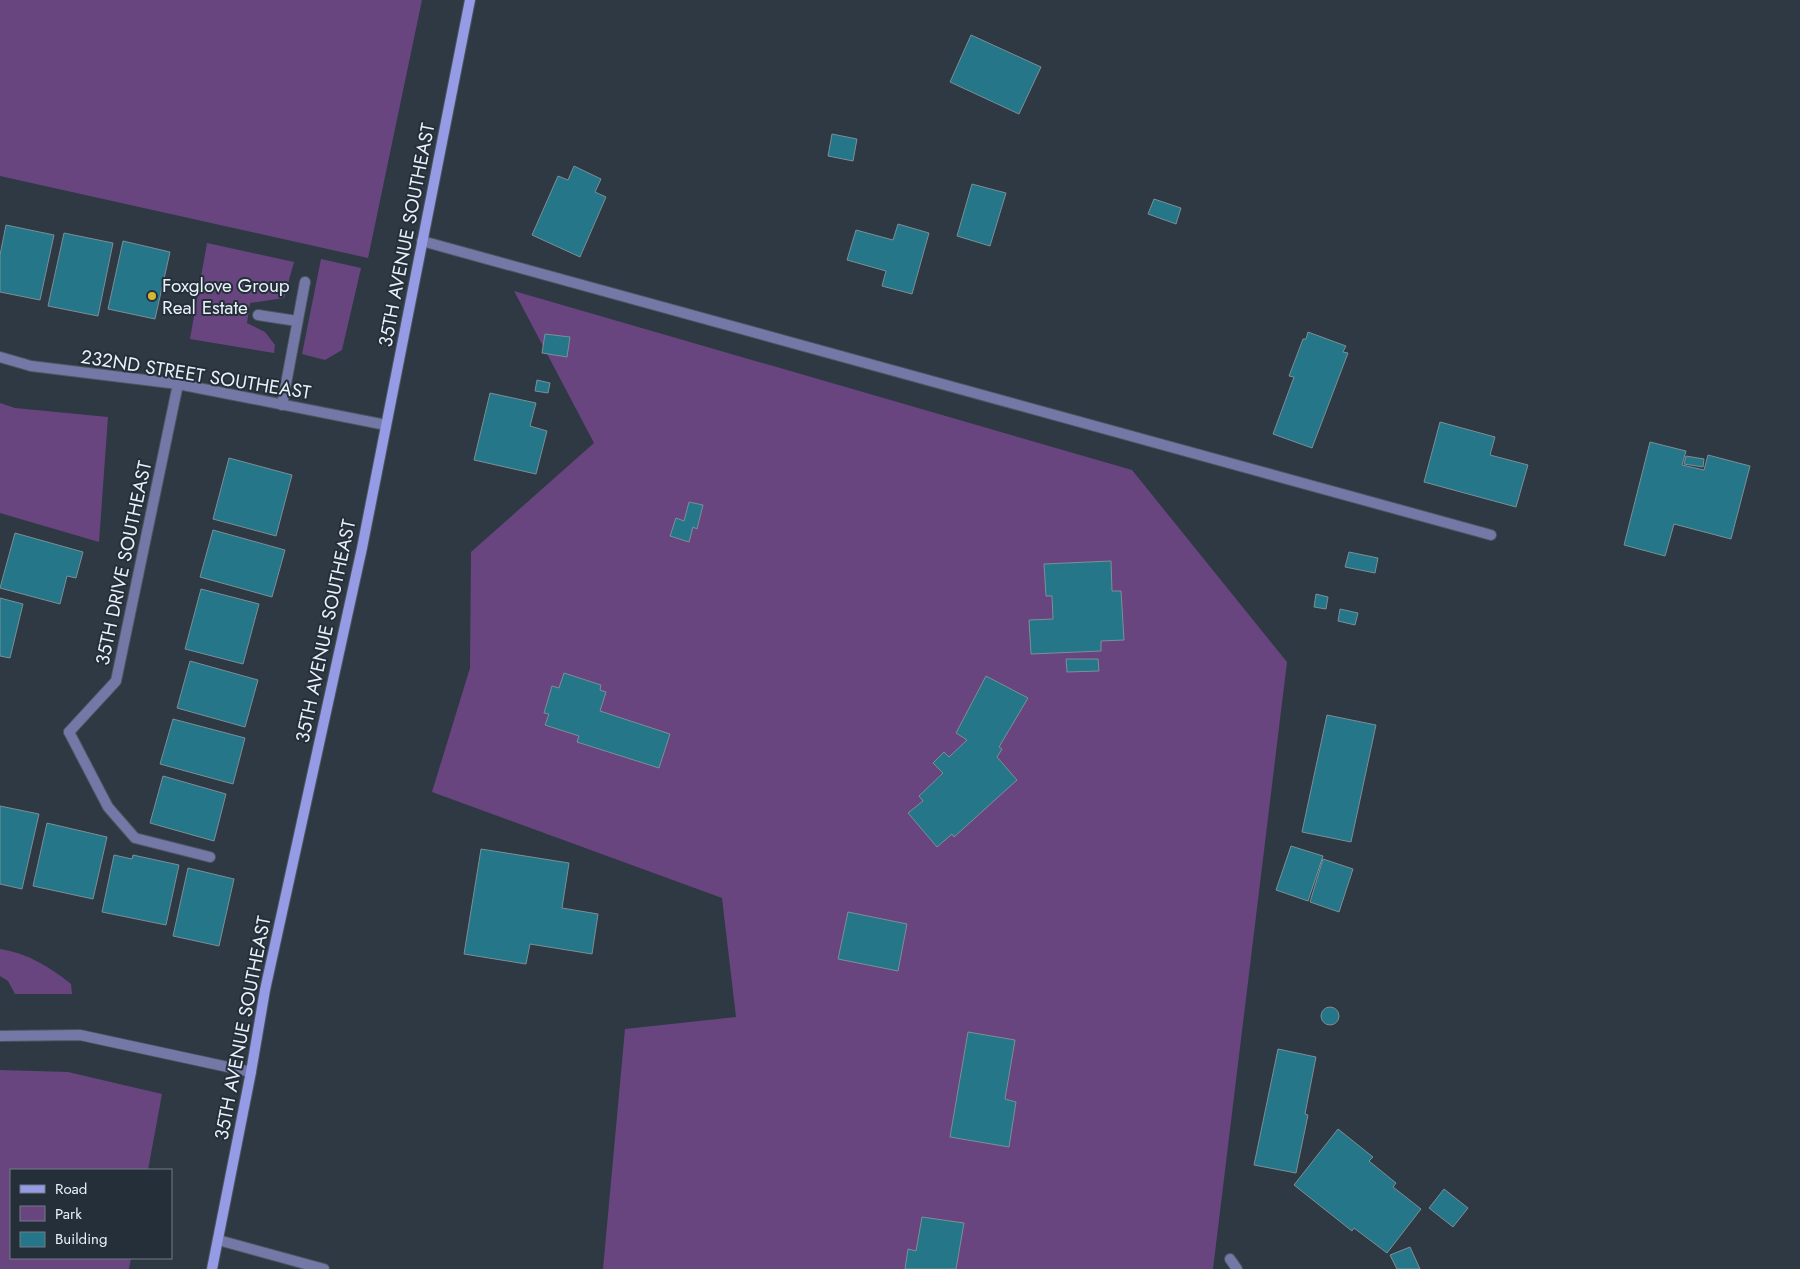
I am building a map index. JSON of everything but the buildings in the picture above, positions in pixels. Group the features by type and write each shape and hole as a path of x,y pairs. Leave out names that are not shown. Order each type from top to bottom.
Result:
{"street":[{"name":"35TH AVENUE SOUTHEAST","path":"212,1269 251,1072 265,990 354,587 470,0"},
{"path":"422,241 1491,535"},
{"path":"282,405 304,282"},
{"path":"258,315 297,321"},
{"name":"232ND STREET SOUTHEAST","path":"0,357 31,366 178,384 386,425"},
{"name":"35TH DRIVE SOUTHEAST","path":"178,384 116,681 69,732 108,807 135,838 210,857"},
{"path":"0,1036 80,1035 251,1072"},
{"path":"218,1240 324,1269"},
{"path":"1230,1260 1237,1269"}],"green space":[{"path":"0,0 422,0 368,258 0,176"},
{"path":"207,243 294,262 284,298 250,303 247,323 265,332 275,345 274,353 190,339"},
{"path":"321,259 361,268 342,350 325,360 302,354"},
{"path":"514,291 1132,470 1287,662 1213,1269 603,1269 625,1029 736,1017 722,898 432,792 470,668 471,552 594,443"},
{"path":"0,403 15,408 108,417 99,542 0,513"},
{"path":"0,949 29,957 55,972 71,984 72,994 15,994 8,981 0,976"},
{"path":"0,1070 68,1072 162,1094 148,1169 10,1169 10,1259 131,1259 129,1269 0,1269"}],"place":[{"name":"Foxglove Group Real Estate","path":"152,296"}]}
